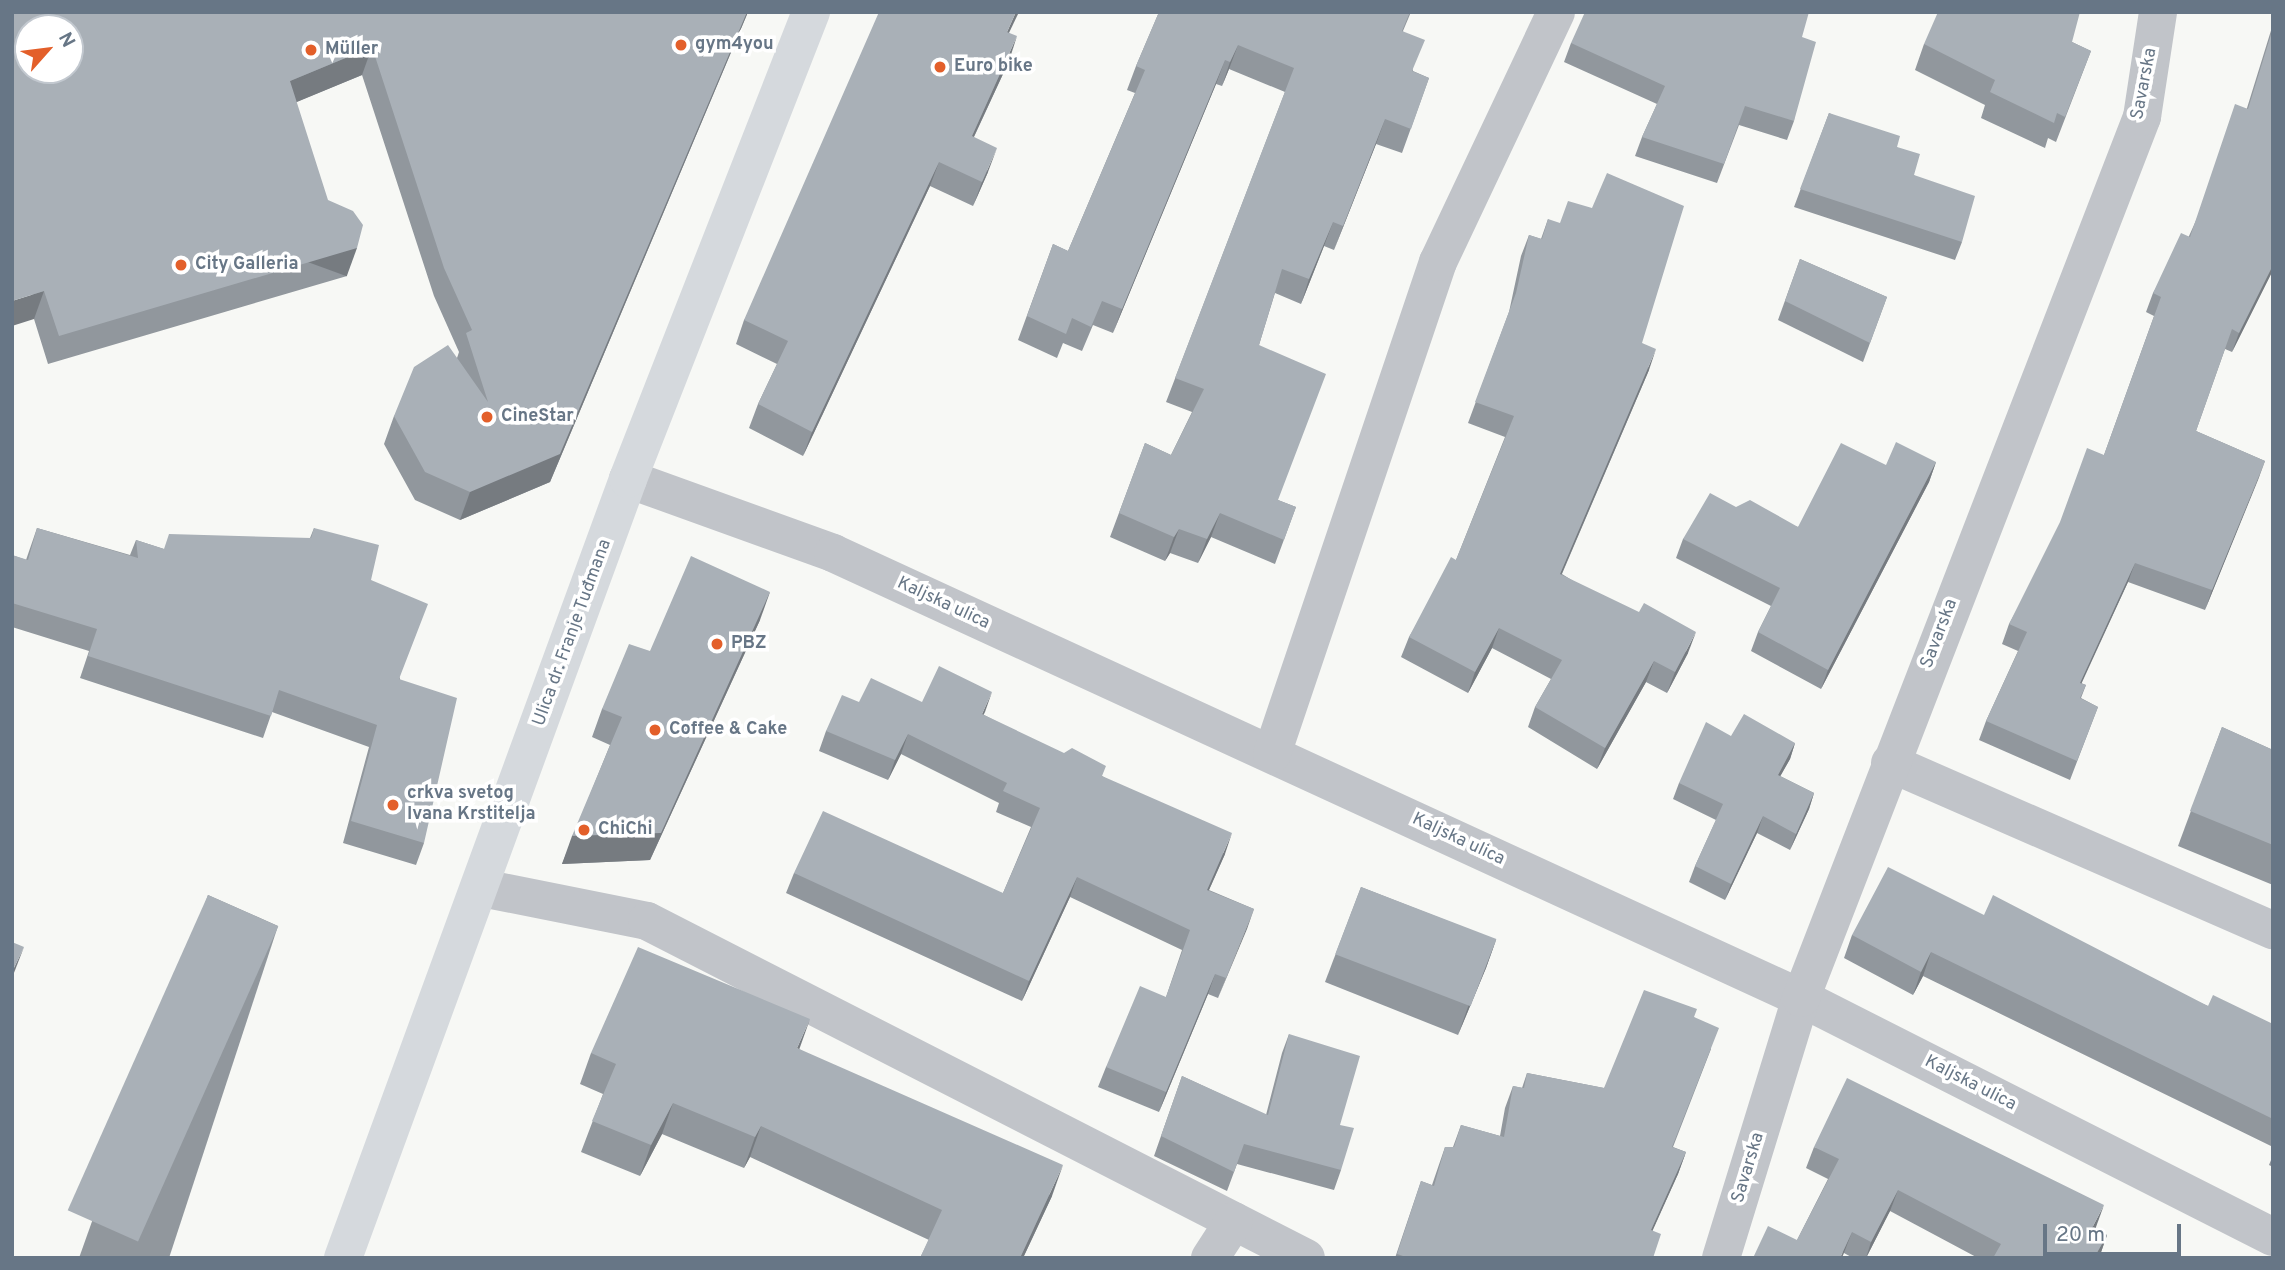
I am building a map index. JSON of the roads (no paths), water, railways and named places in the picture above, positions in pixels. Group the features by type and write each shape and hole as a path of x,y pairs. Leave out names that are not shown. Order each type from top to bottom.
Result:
{"main road":[{"name":"Ulica dr. Franje Tuđmana","path":"344,1258 482,888 628,479 811,12"}],"street":[{"path":"1272,754 1438,262 1556,12"},
{"name":"Savarska","path":"1721,1258 1801,998 2142,117 2158,12"},
{"name":"Kaljska ulica","path":"628,479 833,553 1272,754 1801,998 2273,1237"},
{"path":"1890,763 2273,930"},
{"path":"482,888 647,921 1306,1258"},
{"path":"1210,1258 1234,1221"}],"place":[{"name":"gym4you","path":"681,45"},
{"name":"Müller","path":"311,50"},
{"name":"Euro bike","path":"940,67"},
{"name":"City Galleria","path":"181,265"},
{"name":"CineStar","path":"487,417"},
{"name":"PBZ","path":"717,644"},
{"name":"Coffee & Cake","path":"655,730"},
{"name":"crkva svetog Ivana Krstitelja","path":"393,805"},
{"name":"ChiChi","path":"584,830"}]}
